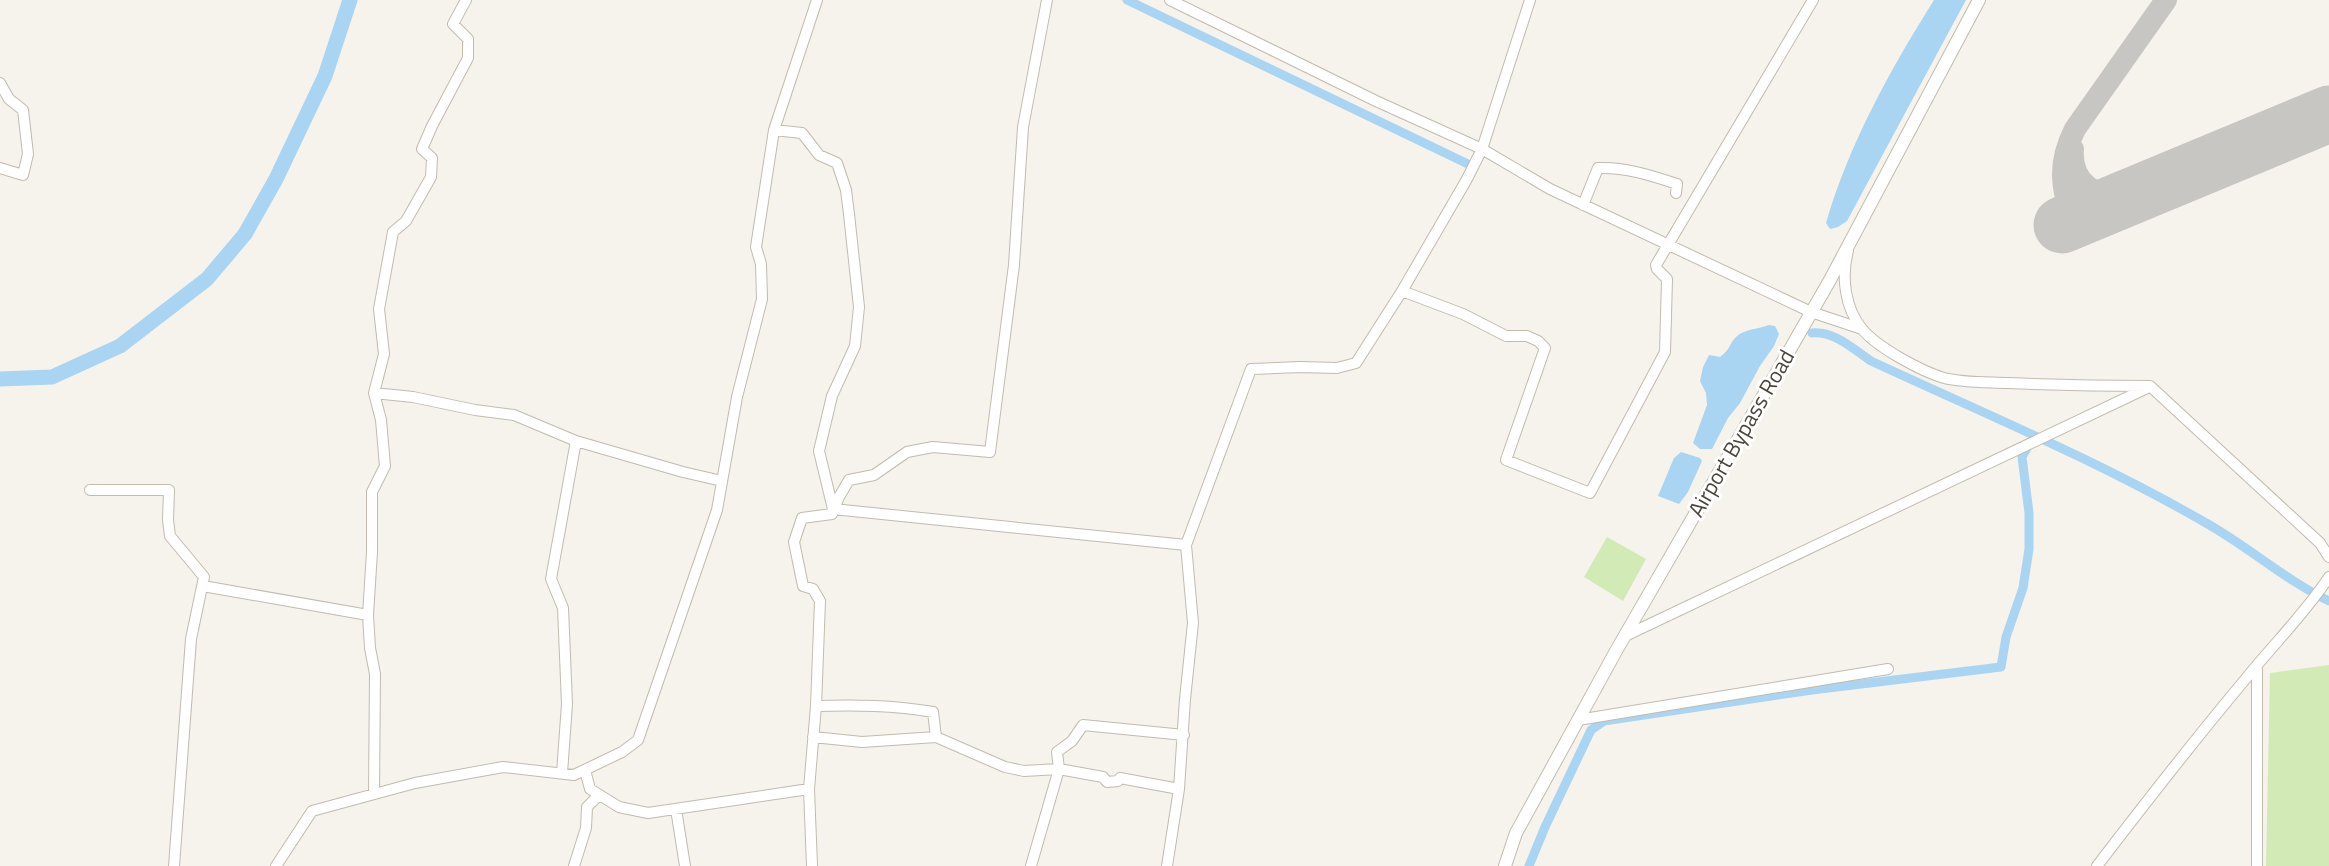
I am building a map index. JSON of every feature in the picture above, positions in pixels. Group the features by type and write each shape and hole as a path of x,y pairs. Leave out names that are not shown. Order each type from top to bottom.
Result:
{"street":[{"path":"374,794 375,674 370,648 368,615 372,552 372,492 385,466 381,420 374,393 384,354 379,309 393,232 406,220 431,177 432,158 422,149 468,58 468,39 453,24 466,0"},
{"path":"276,866 312,811 415,783 503,767 574,775 622,752 638,740 717,510 737,397 762,299 761,264 756,247 774,130 817,0"},
{"path":"812,866 809,789 816,706 820,601 813,590 803,586 794,542 802,518 832,514 838,497 849,480 874,475 907,452 933,447 990,452 1014,265 1023,127 1047,0"},
{"path":"1170,0 1376,101 1482,149 1550,189 1583,205 1811,312 1862,329 1886,349 1911,364 1944,378 1961,381 2052,385 2150,386 2320,543 2329,557"},
{"path":"1167,866 1179,789 1193,623 1186,545 1251,369 1300,367 1330,369 1344,368 1356,363 1402,291 1482,149 1530,0"},
{"path":"1402,291 1463,314 1506,336 1527,336 1538,341 1545,348 1506,460 1590,493 1665,352 1667,279 1656,267 1667,244 1813,0"},
{"name":"Airport Bypass Road","path":"1505,866 1515,833 1811,312 1979,0"},
{"path":"0,83 9,99 23,110 28,154 23,175 0,168"},
{"path":"774,130 802,133 819,154 837,163 847,198 859,307 855,346 832,396 819,451 834,510"},
{"path":"1583,205 1598,168 1618,167 1649,175 1677,184 1676,193"},
{"path":"1851,240 1846,260 1846,294 1862,329"},
{"path":"1625,636 2150,386"},
{"path":"374,393 413,397 475,410 514,415 576,441 722,481"},
{"path":"562,773 567,704 563,608 551,579 576,441"},
{"path":"90,490 169,490 170,536 204,577 191,639 174,866"},
{"path":"834,510 1186,545"},
{"path":"2097,866 2167,774 2305,611 2329,577"},
{"path":"203,586 368,615"},
{"path":"2257,665 2257,866"},
{"path":"1578,720 1888,669"},
{"path":"816,706 870,704 933,712 936,738"},
{"path":"1031,866 1059,769 1057,752 1072,741 1083,725 1184,735"},
{"path":"813,737 862,742 936,738 1005,767 1024,771 1059,769 1103,777 1107,782 1118,781 1120,778 1179,789"},
{"path":"585,770 590,789 619,807 648,813 809,789"},
{"path":"574,866 586,828 587,807 599,795"},
{"path":"676,809 685,866"}],"green space":[{"path":"1607,537 1646,559 1623,601 1584,577"},
{"path":"2329,665 2329,866 2266,866 2270,673"}],"water":[{"path":"1934,0 1966,0 1847,221 1830,229 1826,223 1835,194 1859,136 1887,80"},
{"path":"1769,325 1775,326 1779,334 1774,346 1740,403 1728,418 1712,449 1700,449 1693,443 1707,405 1706,393 1700,381 1709,355 1720,357 1739,334"},
{"path":"1681,452 1700,458 1702,461 1688,492 1679,504 1658,496 1674,458"}],"waterway":[{"path":"0,379 52,377 120,346 207,279 245,234 276,179 325,76 350,0"},
{"path":"1127,0 1470,165"},
{"path":"1812,333 1836,338 1871,361 2040,438 2165,500 2222,532 2297,583 2329,601"},
{"path":"1529,866 1591,730 1604,721 1812,690 2001,667 2006,637 2023,588 2029,549 2029,513 2022,457 2031,441"}],"taxiway":[{"path":"2072,221 2063,175 2069,142 2075,129 2166,0"},
{"path":"2073,149 2076,171 2088,187 2105,196 2127,198"}],"runway":[{"path":"2062,225 2329,114"}]}
